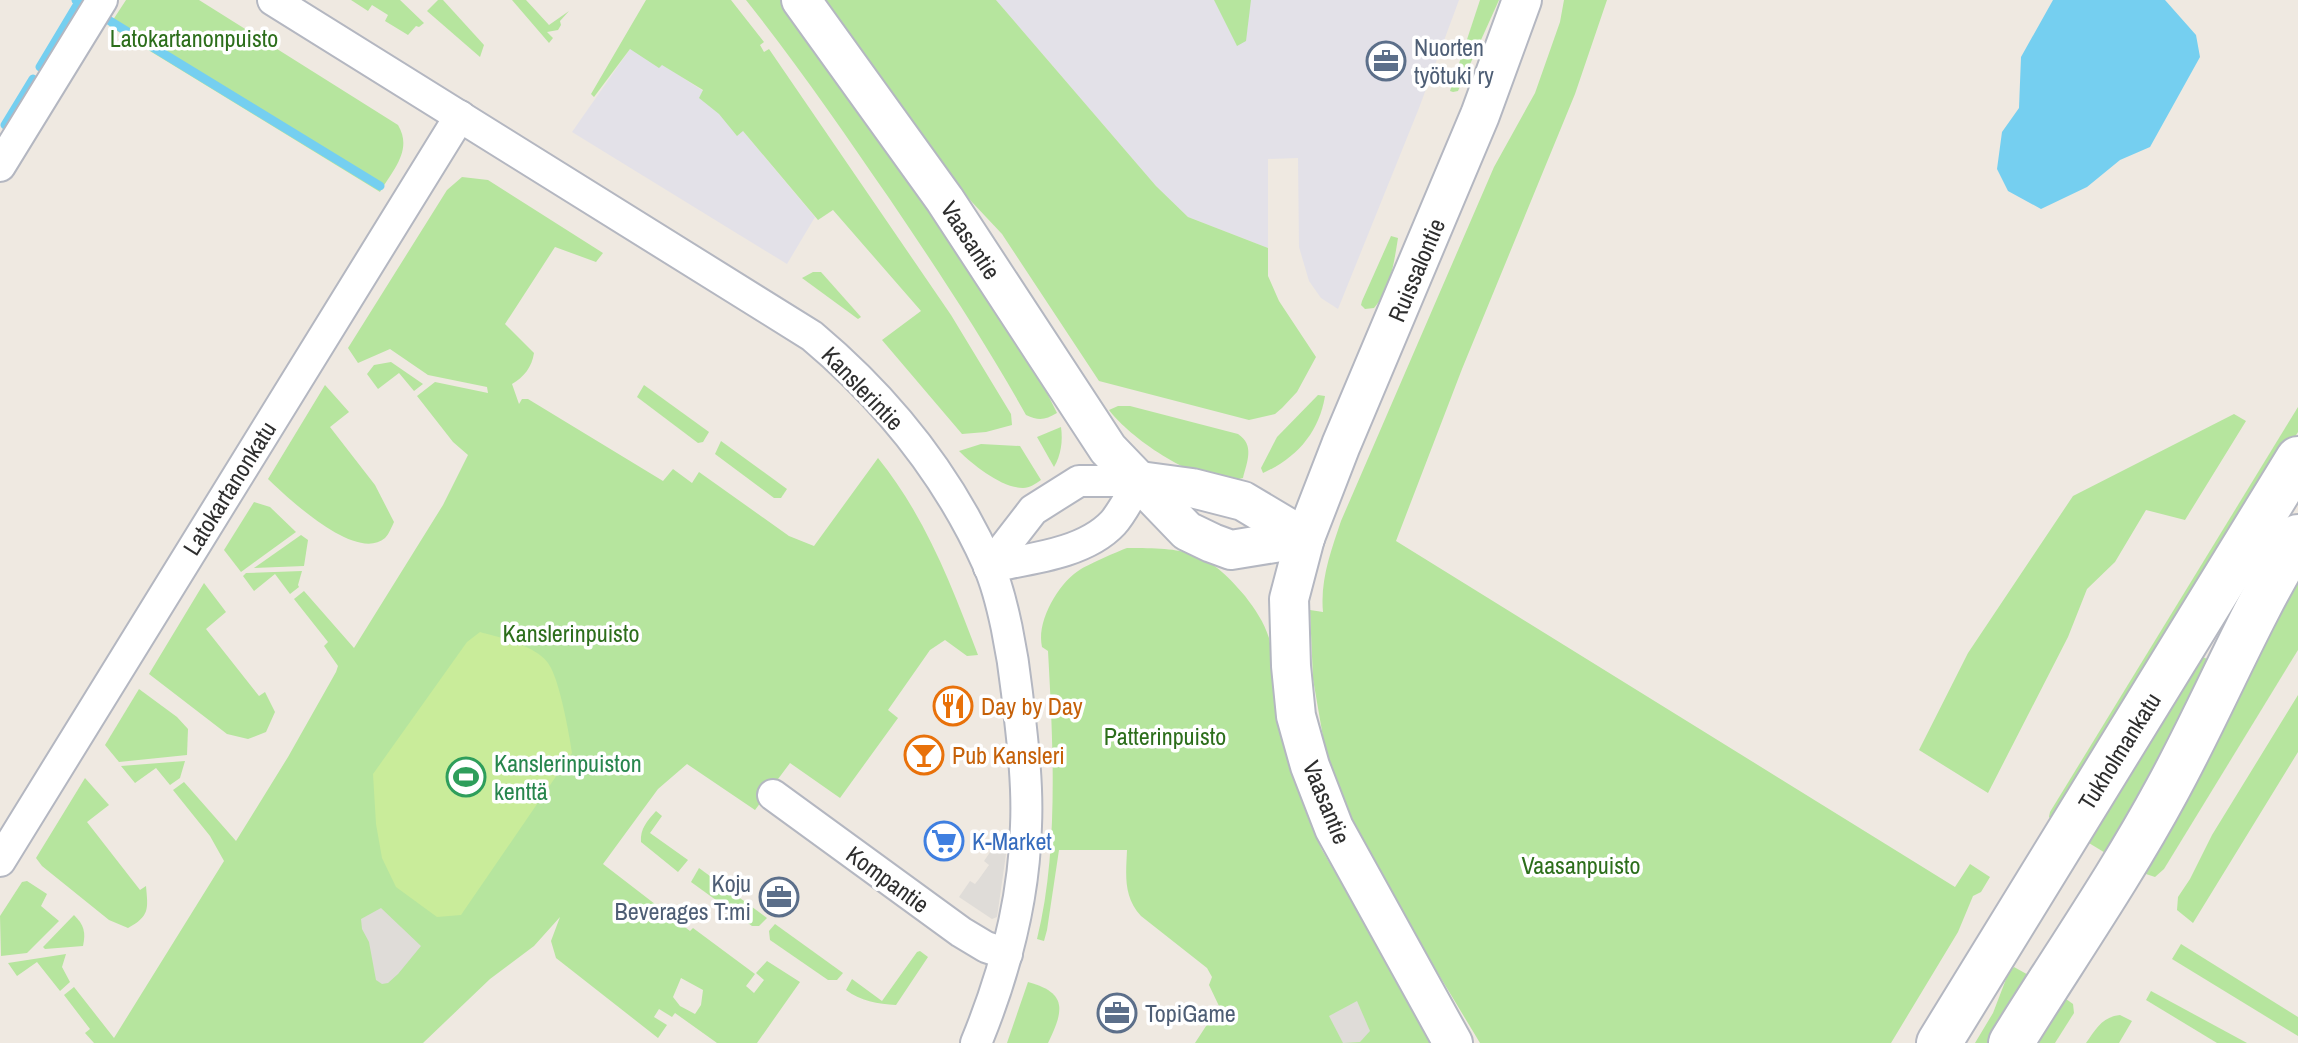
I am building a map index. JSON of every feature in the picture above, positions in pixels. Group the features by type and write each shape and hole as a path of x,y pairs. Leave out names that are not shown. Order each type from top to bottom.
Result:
{"main road":[{"name":"Tukholmankatu","path":"1939,1043 2298,459"},
{"path":"2011,1043 2167,791 2271,580 2298,537"}],"street":[{"path":"0,166 102,0"},
{"name":"Kanslerintie","path":"273,0 812,336 877,396 951,493 989,567 1013,662 1026,801 1021,877 1007,954 976,1043"},
{"name":"Vaasantie","path":"801,0 945,200 1108,449 1187,531 1231,550 1305,538 1289,599 1296,716 1310,766 1334,828 1453,1043"},
{"name":"Ruissalontie","path":"1305,538 1480,115 1522,0"},
{"name":"Latokartanonkatu","path":"0,861 460,116"},
{"path":"989,567 1033,510 1079,481 1140,481"},
{"path":"989,567 1064,553 1085,542 1112,524 1140,481"},
{"name":"Kompantie","path":"773,795 961,932 986,947 1007,954"}],"shaded area":[{"path":"996,0 1459,0 1338,309 1321,298 1309,281 1299,247 1298,158 1268,159 1268,248 1188,217 1156,186"},
{"path":"630,49 662,64 703,91 743,131 815,217 787,264 572,132"},
{"path":"997,842 1007,847 997,917 992,919 959,897 970,881 975,884 989,865 984,861"},
{"path":"381,908 421,946 398,974 382,984 376,980 361,919"},
{"path":"1357,1001 1370,1031 1360,1042 1343,1043 1329,1016"}],"green space":[{"name":"Latokartanonpuisto","path":"126,0 199,0 398,125 403,143 400,160 380,192 109,26"},
{"path":"351,0 400,0 424,23 408,35 385,21 388,15 372,5 368,11"},
{"path":"438,0 443,0 484,45 480,57 427,11"},
{"path":"512,0 526,0 549,25 569,11 560,21 558,30 547,32 553,38 549,43"},
{"path":"646,0 731,0 764,42 760,45 764,52 769,49 951,315 1011,414 1012,425 962,434 882,340 921,311 833,210 818,220 743,131 737,136 719,114 699,98 703,90 630,49 594,97 591,94"},
{"path":"746,0 781,0 913,183 1041,381 1057,413 1042,419 1026,415 960,305 889,198 802,73"},
{"path":"821,0 996,0 1156,186 1188,217 1268,248 1268,276 1279,301 1316,357 1297,392 1275,414 1249,420 1099,381 1002,234 970,200 915,129"},
{"path":"1214,0 1251,0 1246,41 1237,46"},
{"path":"1480,0 1499,0 1458,91 1453,92 1450,91"},
{"name":"Vaasanpuisto","path":"1564,0 1607,0 1575,94 1462,369 1396,541 1955,887 1970,864 1990,877 1981,892 1973,896 1958,932 1891,1043 1480,1043 1389,892 1356,828 1327,760 1313,679 1310,610 1323,612 1325,577 1341,521 1494,167 1535,93 1560,22"},
{"name":"Kanslerinpuisto","path":"462,177 488,180 603,253 596,262 555,247 505,324 534,353 527,371 512,384 519,404 522,399 528,399 663,481 673,469 692,483 699,472 789,536 814,546 878,458 895,480 923,528 978,655 967,656 945,640 930,650 888,710 898,718 840,798 790,763 755,810 687,764 658,789 603,864 690,931 693,928 755,974 746,986 754,993 764,980 756,973 767,961 800,982 757,1043 717,1043 675,1013 672,1017 659,1009 654,1017 667,1025 658,1038 556,958 551,941 560,917 534,946 490,979 423,1043 94,1043 85,1033 90,1029 64,995 74,987 114,1038 224,861 210,836 173,790 184,782 236,841 336,672 338,666 324,646 328,642 294,599 304,591 354,648 443,505 468,455 453,442 417,396 435,382 488,393 487,387 428,375 390,349 358,363 348,348 447,190","holes":["681,978 703,990 701,1005 695,1014 680,1006 673,997"]},
{"path":"1391,236 1398,238 1388,284 1374,308 1365,309 1362,301"},
{"path":"813,272 821,272 861,317 858,319 802,278"},
{"path":"391,362 423,384 414,391 399,373 378,389 367,374 374,365"},
{"path":"325,385 349,412 330,427 375,485 394,522 385,538 372,543 357,542 323,525 268,479"},
{"path":"644,385 709,432 703,442 698,443 637,397"},
{"path":"1318,395 1325,396 1312,432 1296,452 1263,473 1261,468 1277,437"},
{"path":"1130,406 1238,434 1247,443 1248,449 1243,478 1227,480 1209,476 1170,460 1134,435 1109,410"},
{"path":"2298,407 2298,432 2057,824 2049,817 2050,812"},
{"path":"2234,414 2246,421 2185,520 2146,510 2115,562 2087,589 2068,637 1988,793 1919,750 1968,653 2073,496"},
{"path":"1061,427 1061,448 1054,467 1037,437"},
{"path":"721,441 787,489 781,498 774,498 715,454"},
{"path":"981,444 1020,446 1041,480 1026,488 1006,484 980,469 959,451"},
{"path":"254,502 270,507 296,532 241,572 224,550"},
{"path":"301,535 308,540 304,566 254,568"},
{"name":"Patterinpuisto","path":"1127,548 1180,551 1206,561 1231,581 1259,616 1269,638 1284,742 1314,833 1428,1029 1433,1043 1195,1043 1219,1006 1209,985 1212,977 1207,968 1135,908 1127,885 1127,850 1059,850 1047,930 1044,941 1037,939 1049,869 1053,796 1048,651 1042,647 1042,626 1057,593 1073,575"},
{"path":"2298,569 2298,650 2164,869 2155,877 2137,871"},
{"path":"302,571 299,587 290,594 275,574 254,591 243,576 246,573"},
{"path":"204,583 226,612 206,629 259,696 265,692 275,712 266,732 248,739 227,734 149,674"},
{"name":"Kanslerinpuiston kenttä","path":"480,632 520,644 546,660 558,686 572,753 461,915 437,917 396,887 382,858 373,774 467,642"},
{"path":"2199,655 2211,661 2195,697 2107,854 2084,840"},
{"path":"139,689 188,729 187,755 119,762 105,745"},
{"path":"2298,695 2298,752 2193,923 2177,910 2178,897 2212,835"},
{"path":"185,761 180,778 170,785 156,768 135,783 121,766"},
{"path":"85,778 109,805 87,822 140,890 146,886 144,916 128,928 109,920 36,858"},
{"path":"656,811 662,816 650,833 688,860 678,872 641,842 643,829"},
{"path":"699,868 767,918 759,926 752,926 691,882"},
{"path":"27,881 47,894 41,906 59,921 27,953 1,956 0,916 22,882"},
{"path":"74,915 83,929 83,946 45,949 43,947"},
{"path":"775,924 843,973 837,980 828,980 770,940 769,931"},
{"path":"2181,944 2298,1017 2298,1036 2172,959"},
{"path":"920,951 928,957 896,1005 870,1001 846,990 852,979 882,1001"},
{"path":"66,954 62,967 70,982 60,991 37,962 17,976 8,963"},
{"path":"2014,967 2032,977 1992,1043 1975,1043 1993,1013 2008,974"},
{"path":"1028,982 1051,992 1056,998 1059,1005 1057,1022 1048,1043 1007,1043"},
{"path":"2151,991 2247,1043 2217,1043 2146,1000"},
{"path":"2059,994 2073,1004 2074,1013 2055,1043 2028,1043"},
{"path":"2120,1015 2132,1021 2119,1043 2086,1043 2104,1021"}],"water":[{"path":"2053,0 2165,0 2196,35 2200,57 2150,147 2120,160 2087,187 2041,209 2008,191 1997,169 2002,132 2019,108 2021,57"}],"waterway":[{"path":"40,67 79,2 76,0"},
{"path":"110,21 380,186"},
{"path":"5,125 33,79"}],"place":[{"name":"Nuorten työtuki ry","path":"1386,61"},
{"name":"Day by Day","path":"953,706"},
{"name":"Pub Kansleri","path":"924,755"},
{"name":"Kanslerinpuiston kenttä","path":"466,777"},
{"name":"K-Market","path":"944,841"},
{"name":"Koju Beverages T:mi","path":"779,897"},
{"name":"TopiGame","path":"1117,1013"}]}
